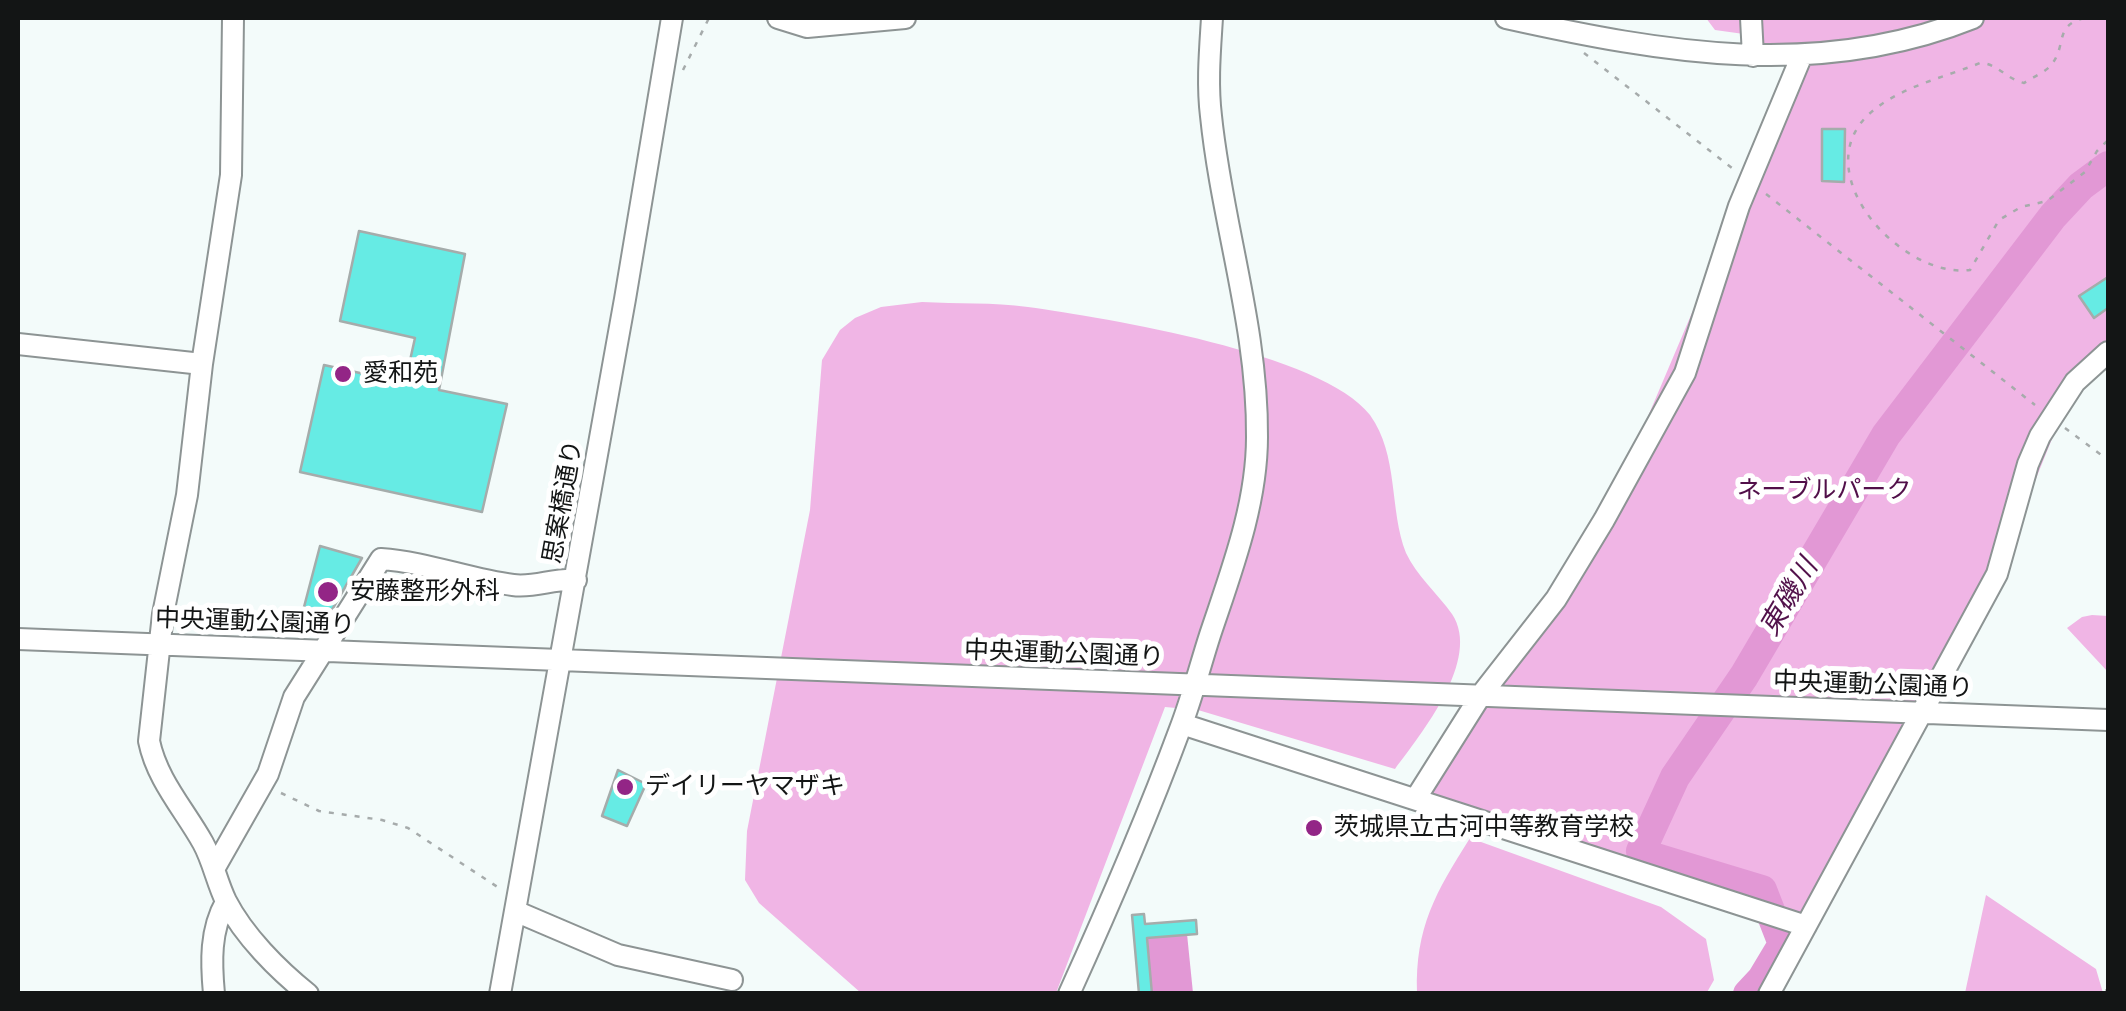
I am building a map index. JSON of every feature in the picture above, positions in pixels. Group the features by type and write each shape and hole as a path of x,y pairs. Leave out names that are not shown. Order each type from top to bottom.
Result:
{"street":[{"path":"233,18 231,175 150,726 153,761 205,846 226,902 278,967 308,994"},
{"name":"思案橋通り","path":"500,994 672,18"},
{"path":"778,18 820,27 906,18"},
{"path":"1069,994 1117,888 1182,724 1240,540 1252,488 1257,440 1247,310 1211,118 1212,18"},
{"path":"1506,18 1680,52 1753,56 1859,50 1973,18"},
{"path":"1750,18 1753,56"},
{"path":"1416,798 1481,695 1556,599 1685,374 1722,250 1802,55"},
{"path":"18,344 202,364"},
{"path":"1769,994 1996,574 2028,464 2052,418 2075,382 2108,352"},
{"path":"214,869 263,784 294,697 381,559 407,560 516,586 556,578 576,580"},
{"name":"中央運動公園通り","path":"18,639 2108,720"},
{"path":"1182,724 1806,926"},
{"path":"214,994 214,936 226,902"},
{"path":"516,905 618,956 732,980"}],"path":[{"path":"660,89 680,78 709,18"},
{"path":"2084,18 2071,21 2063,32 2051,66 2024,82 2012,80 1991,63 1980,62 1900,92 1867,116 1851,138 1848,181 1877,228 1920,260 1950,272 1970,270 1999,220 2021,208 2047,201 2085,172 2108,140"},
{"path":"1582,51 2108,460"},
{"path":"263,784 319,812 382,820 408,828 516,905"},
{"path":"2106,994 2108,978"}],"green space":[{"name":"ネーブルパーク","path":"1706,18 2108,18 2108,361 2075,382 1997,575 1806,926 1416,798 1604,520 1801,56 1758,56 1751,35 1715,30"},
{"path":"922,302 1015,305 1158,330 1262,356 1345,393 1370,415 1379,431 1390,465 1406,553 1452,614 1459,632 1454,674 1432,716 1395,769 1198,710 1165,707 1056,993 861,993 759,903 745,880 747,831 810,510 822,360 840,330 855,318 881,307"},
{"path":"2092,615 2108,616 2108,672 2067,628"},
{"path":"1470,838 1661,907 1706,939 1714,980 1706,994 1417,993 1420,949 1430,911"},
{"path":"1986,895 2096,969 2103,993 1965,993"}],"shaded area":[{"path":"1187,934 1193,993 1152,993 1147,938"}],"building":[{"path":"1822,129 1845,129 1844,182 1822,181"},
{"name":"愛和苑","path":"359,231 465,254 439,390 507,404 482,512 300,472 324,365 405,383 415,338 340,321"},
{"path":"2108,277 2108,308 2094,318 2079,296"},
{"path":"320,546 362,558 318,632 299,626"},
{"path":"618,770 646,784 627,826 602,816"},
{"path":"1144,914 1145,924 1196,920 1197,934 1147,938 1152,994 1139,994 1132,915"}],"waterway":[{"name":"東磯川","path":"1748,994 1783,944 1762,890 1641,851 1675,777 1744,676 1886,435 2053,216 2081,186 2108,166"}],"place":[{"name":"愛和苑","path":"343,374"},
{"name":"安藤整形外科","path":"328,592"},
{"name":"デイリーヤマザキ","path":"625,787"},
{"name":"茨城県立古河中等教育学校","path":"1314,828"}]}
